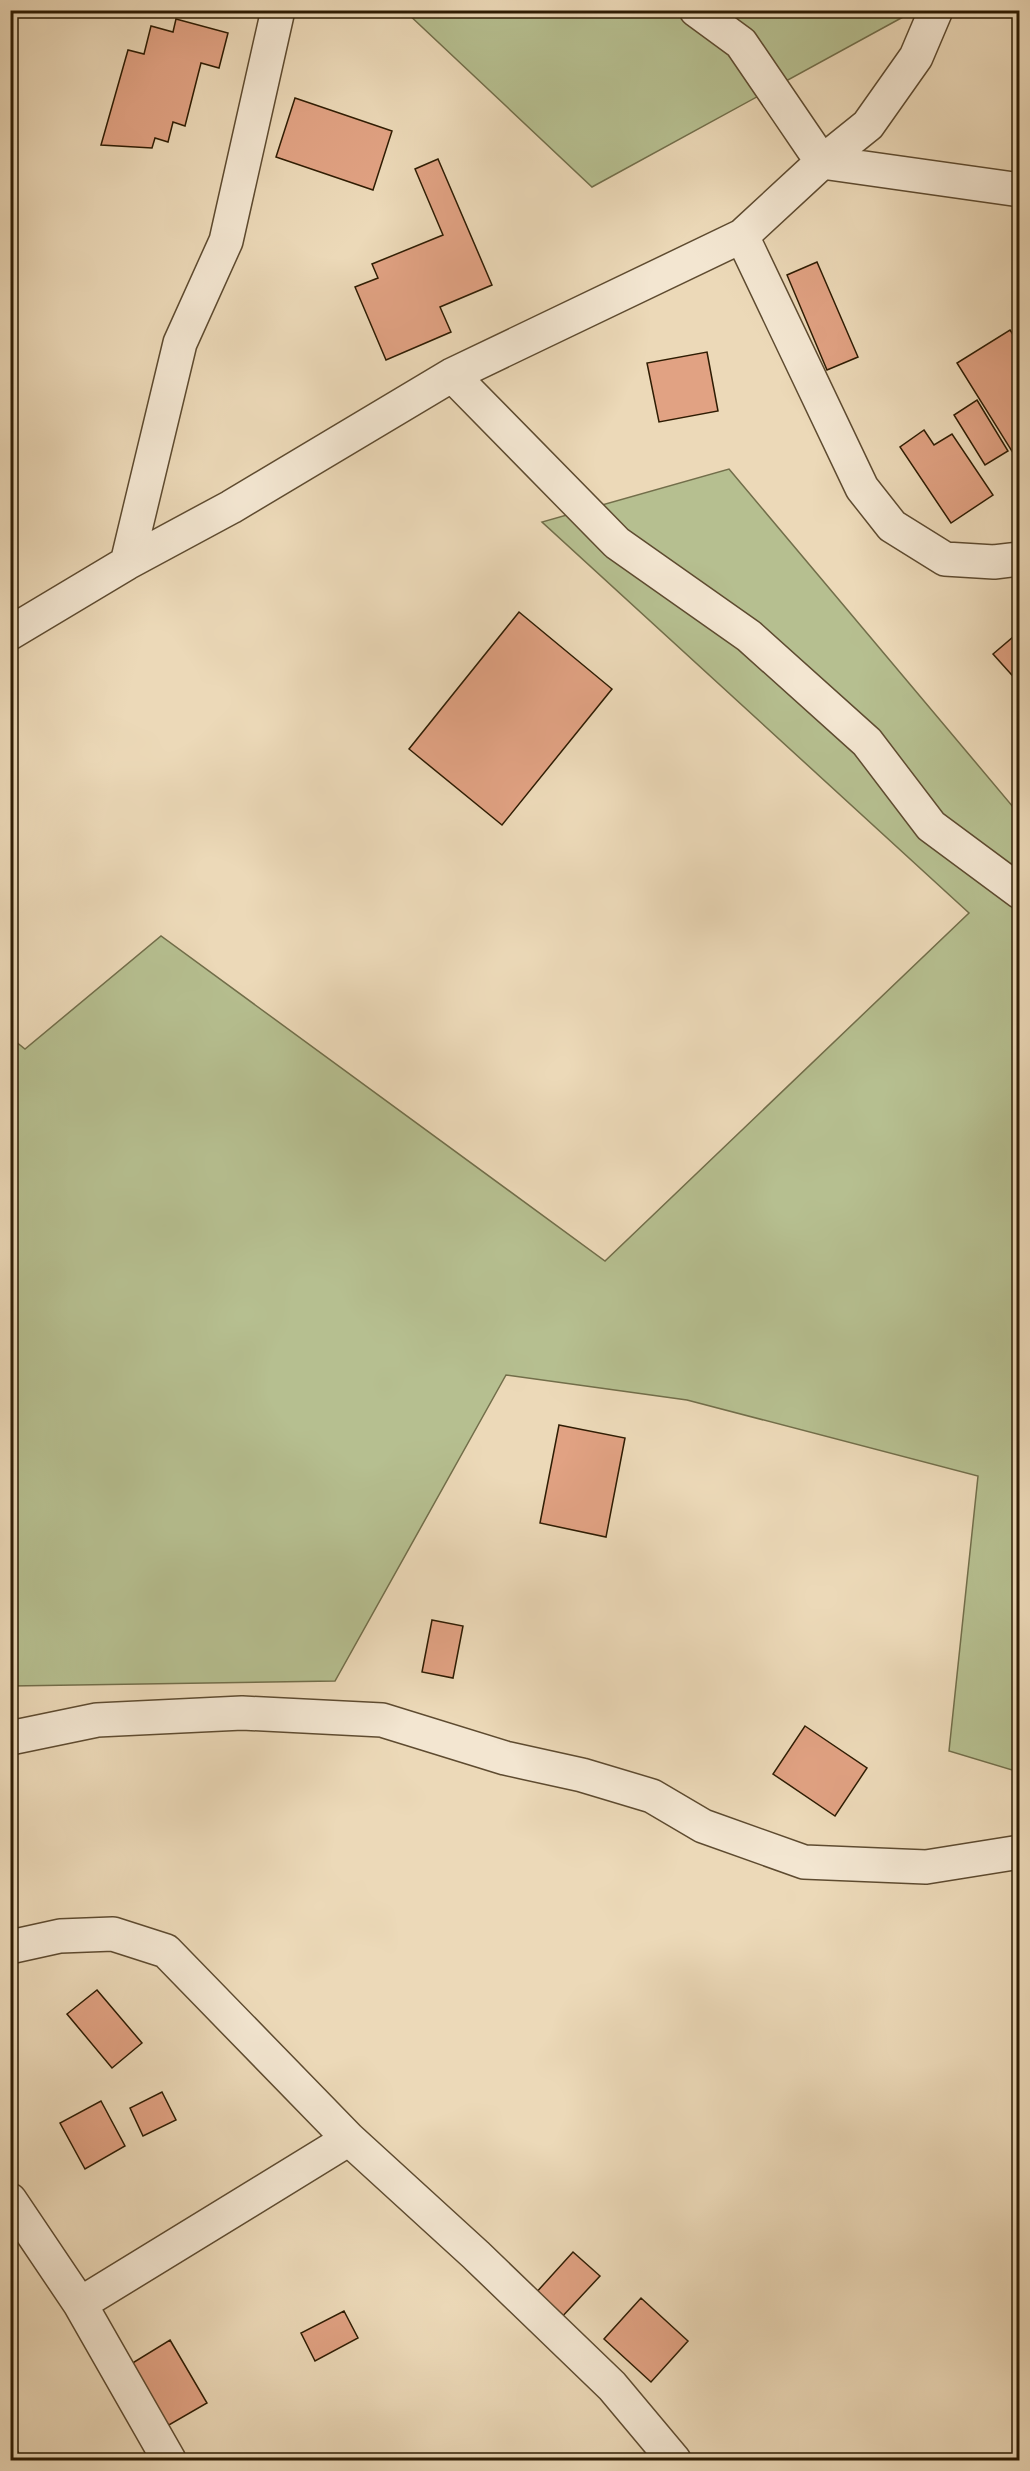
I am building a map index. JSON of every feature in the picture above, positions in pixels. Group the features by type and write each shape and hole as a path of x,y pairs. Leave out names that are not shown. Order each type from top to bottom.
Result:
{"street":[{"path":"127,563 180,343 226,241 278,10"},
{"path":"696,10 741,44 822,162 1020,190"},
{"path":"10,633 127,563 231,507 452,375 742,236 822,162 868,125 916,57 936,10"},
{"path":"742,236 862,488 892,526 945,559 994,562 1020,559"},
{"path":"452,375 617,543 749,636 867,742 931,826 1020,892"},
{"path":"10,1738 97,1720 242,1713 382,1720 506,1758 582,1775 652,1796 702,1826 804,1862 926,1868 1020,1852"},
{"path":"10,1947 60,1936 113,1934 166,1951 349,2139 476,2255 612,2386 674,2460"},
{"path":"80,2304 349,2139"},
{"path":"10,2200 80,2304 169,2460"}],"green space":[{"path":"405,11 914,11 592,187"},
{"path":"729,469 1019,814 1019,1772 949,1751 978,1476 687,1400 506,1375 335,1681 11,1686 10,1037 25,1049 161,936 605,1261 969,913 542,522"}],"building":[{"path":"176,19 228,33 219,68 201,63 185,126 173,122 168,142 155,138 152,148 101,145 128,50 144,54 151,26 173,32"},
{"path":"295,98 392,131 373,190 276,157"},
{"path":"438,159 492,285 440,307 451,332 386,360 355,287 378,278 372,264 443,235 415,169"},
{"path":"817,262 858,357 827,370 787,275"},
{"path":"1010,330 1020,345 1020,464 957,363"},
{"path":"707,352 718,411 659,422 647,363"},
{"path":"977,400 1008,451 985,465 954,415"},
{"path":"924,430 934,445 952,434 993,495 951,523 900,447"},
{"path":"519,612 612,689 502,825 409,749"},
{"path":"1020,631 1020,684 993,654"},
{"path":"559,1425 625,1438 606,1537 540,1523"},
{"path":"432,1620 463,1626 453,1678 422,1672"},
{"path":"805,1726 867,1768 835,1816 773,1774"},
{"path":"97,1990 142,2043 112,2068 67,2014"},
{"path":"162,2092 176,2120 143,2136 130,2108"},
{"path":"101,2101 125,2146 85,2169 60,2123"},
{"path":"573,2252 600,2276 560,2319 534,2295"},
{"path":"641,2298 688,2341 651,2382 604,2339"},
{"path":"344,2311 358,2338 315,2361 301,2333"},
{"path":"170,2340 207,2403 162,2429 126,2367"},
{"path":"10,2436 22,2460 10,2460"}]}
